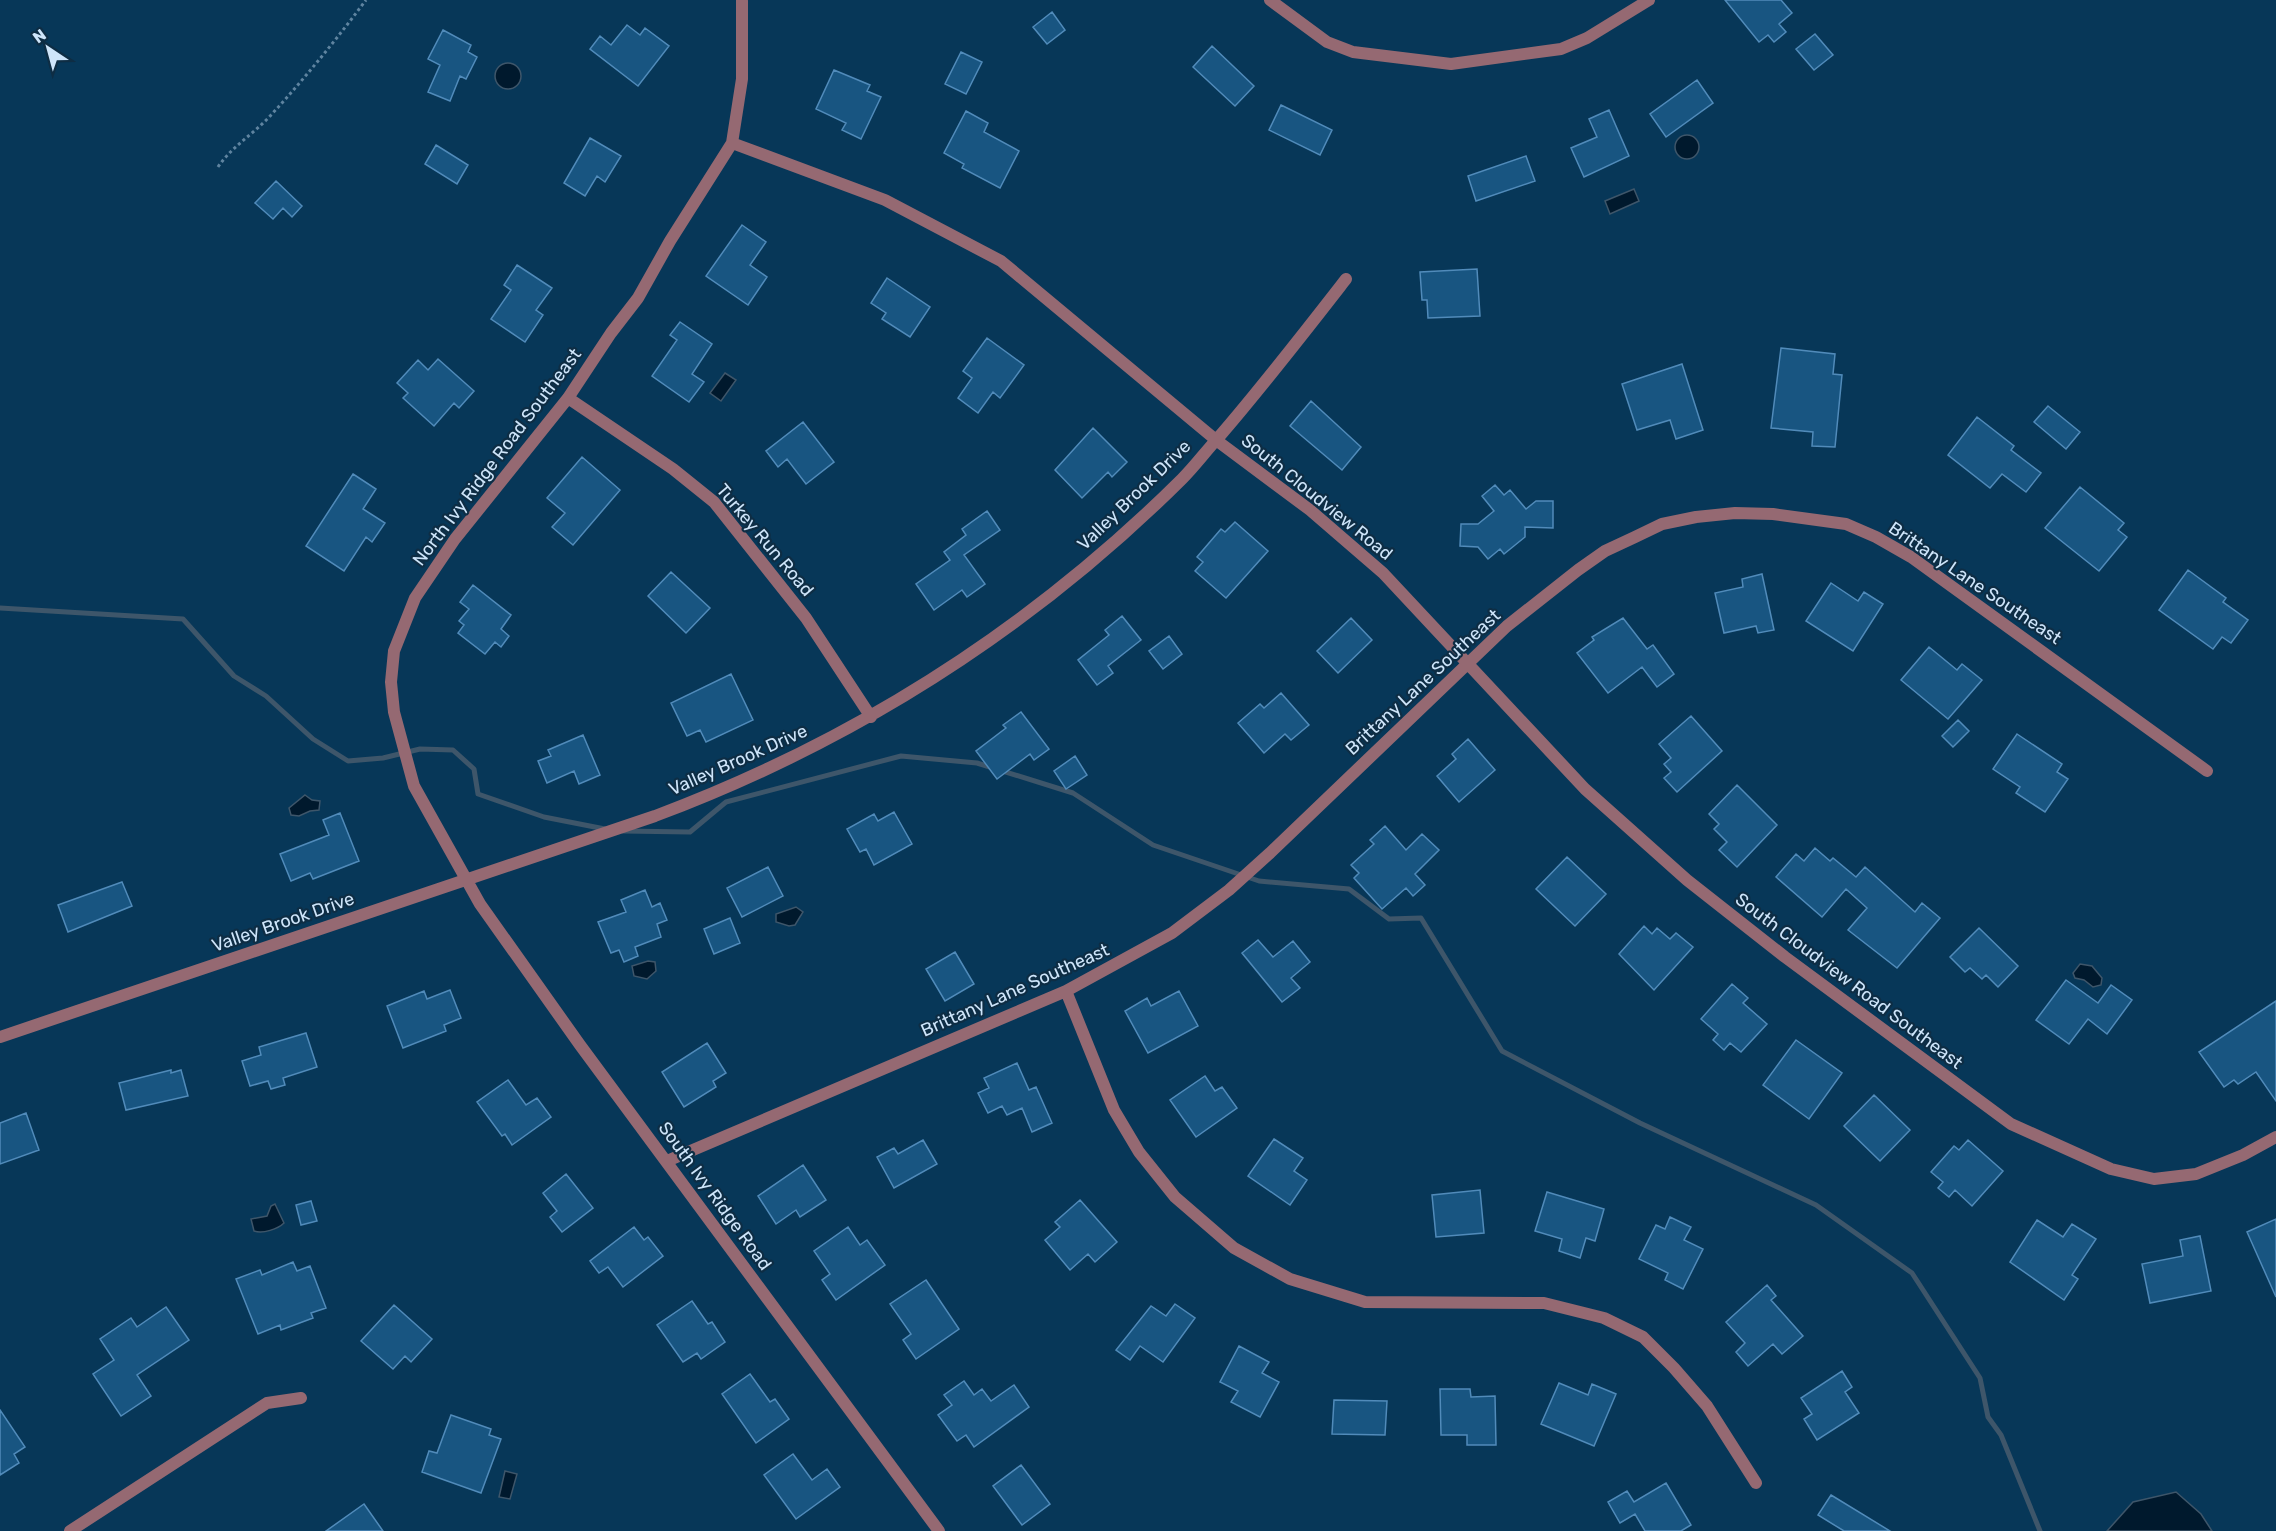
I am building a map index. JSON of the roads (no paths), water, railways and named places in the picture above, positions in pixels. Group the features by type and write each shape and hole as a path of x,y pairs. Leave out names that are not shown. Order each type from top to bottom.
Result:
{"street":[{"path":"1270,0 1327,42 1353,52 1451,64 1562,49 1587,38 1649,0"},
{"name":"North Ivy Ridge Road Southeast","path":"465,880 414,786 409,770 394,712 391,682 394,651 411,607 434,568 568,398 638,298 670,241 732,143 741,79 742,1"},
{"name":"South Cloudview Road","path":"732,143 885,200 1001,261 1216,440 1310,510 1383,573 1468,663"},
{"name":"Valley Brook Drive","path":"0,1036 696,800 871,717 949,670 1059,588 1112,545 1184,477 1268,381 1346,279"},
{"name":"Turkey Run Road","path":"568,398 673,469 714,502 806,618 871,717"},
{"name":"Brittany Lane Southeast","path":"667,1161 1065,991 1172,933 1229,890 1507,626 1605,551 1662,524 1735,513 1812,518 1846,524 1876,537 1911,557 2207,771"},
{"name":"South Cloudview Road Southeast","path":"1468,663 1585,789 1671,866 1785,957 2011,1124 2111,1169 2154,1179 2196,1174 2243,1155 2276,1137"},
{"name":"South Ivy Ridge Road","path":"465,880 580,1045 939,1531"},
{"path":"1065,991 1114,1110 1139,1152 1175,1197 1233,1248 1290,1279 1365,1302 1544,1303 1604,1318 1643,1336 1674,1368 1707,1406 1756,1483"},
{"path":"70,1531 267,1403 301,1398"}],"water":[{"path":"508,63 517,67 521,76 517,85 508,89 499,85 495,76 499,67"},
{"path":"1687,135 1692,136 1698,142 1698,152 1692,158 1687,159 1682,158 1676,152 1675,147 1676,142 1682,136"},
{"path":"1634,189 1639,201 1610,214 1605,201"},
{"path":"725,373 736,380 721,401 710,393"},
{"path":"305,795 312,800 320,801 319,810 299,816 291,815 289,808"},
{"path":"796,907 803,912 795,925 789,926 776,922 776,914"},
{"path":"648,961 655,962 656,971 647,979 634,976 632,966"},
{"path":"2080,964 2092,966 2102,978 2101,985 2093,987 2084,980 2075,978 2073,973"},
{"path":"275,1204 284,1223 270,1230 254,1231 251,1219 267,1216 271,1206"},
{"path":"505,1471 517,1474 510,1499 499,1497"},
{"path":"2176,1492 2201,1514 2212,1531 2107,1531 2133,1502"}],"waterway":[{"path":"0,608 183,619 234,676 266,696 313,739 348,761 383,758 420,749 453,750 474,769 478,794 544,817 605,829"},
{"path":"623,831 690,832 726,802 901,756 977,763 1073,793 1153,845 1259,881 1349,889 1389,919 1421,918 1502,1051 1640,1123 1816,1205 1912,1273 1980,1378 1988,1417 2001,1435 2040,1531"}]}
